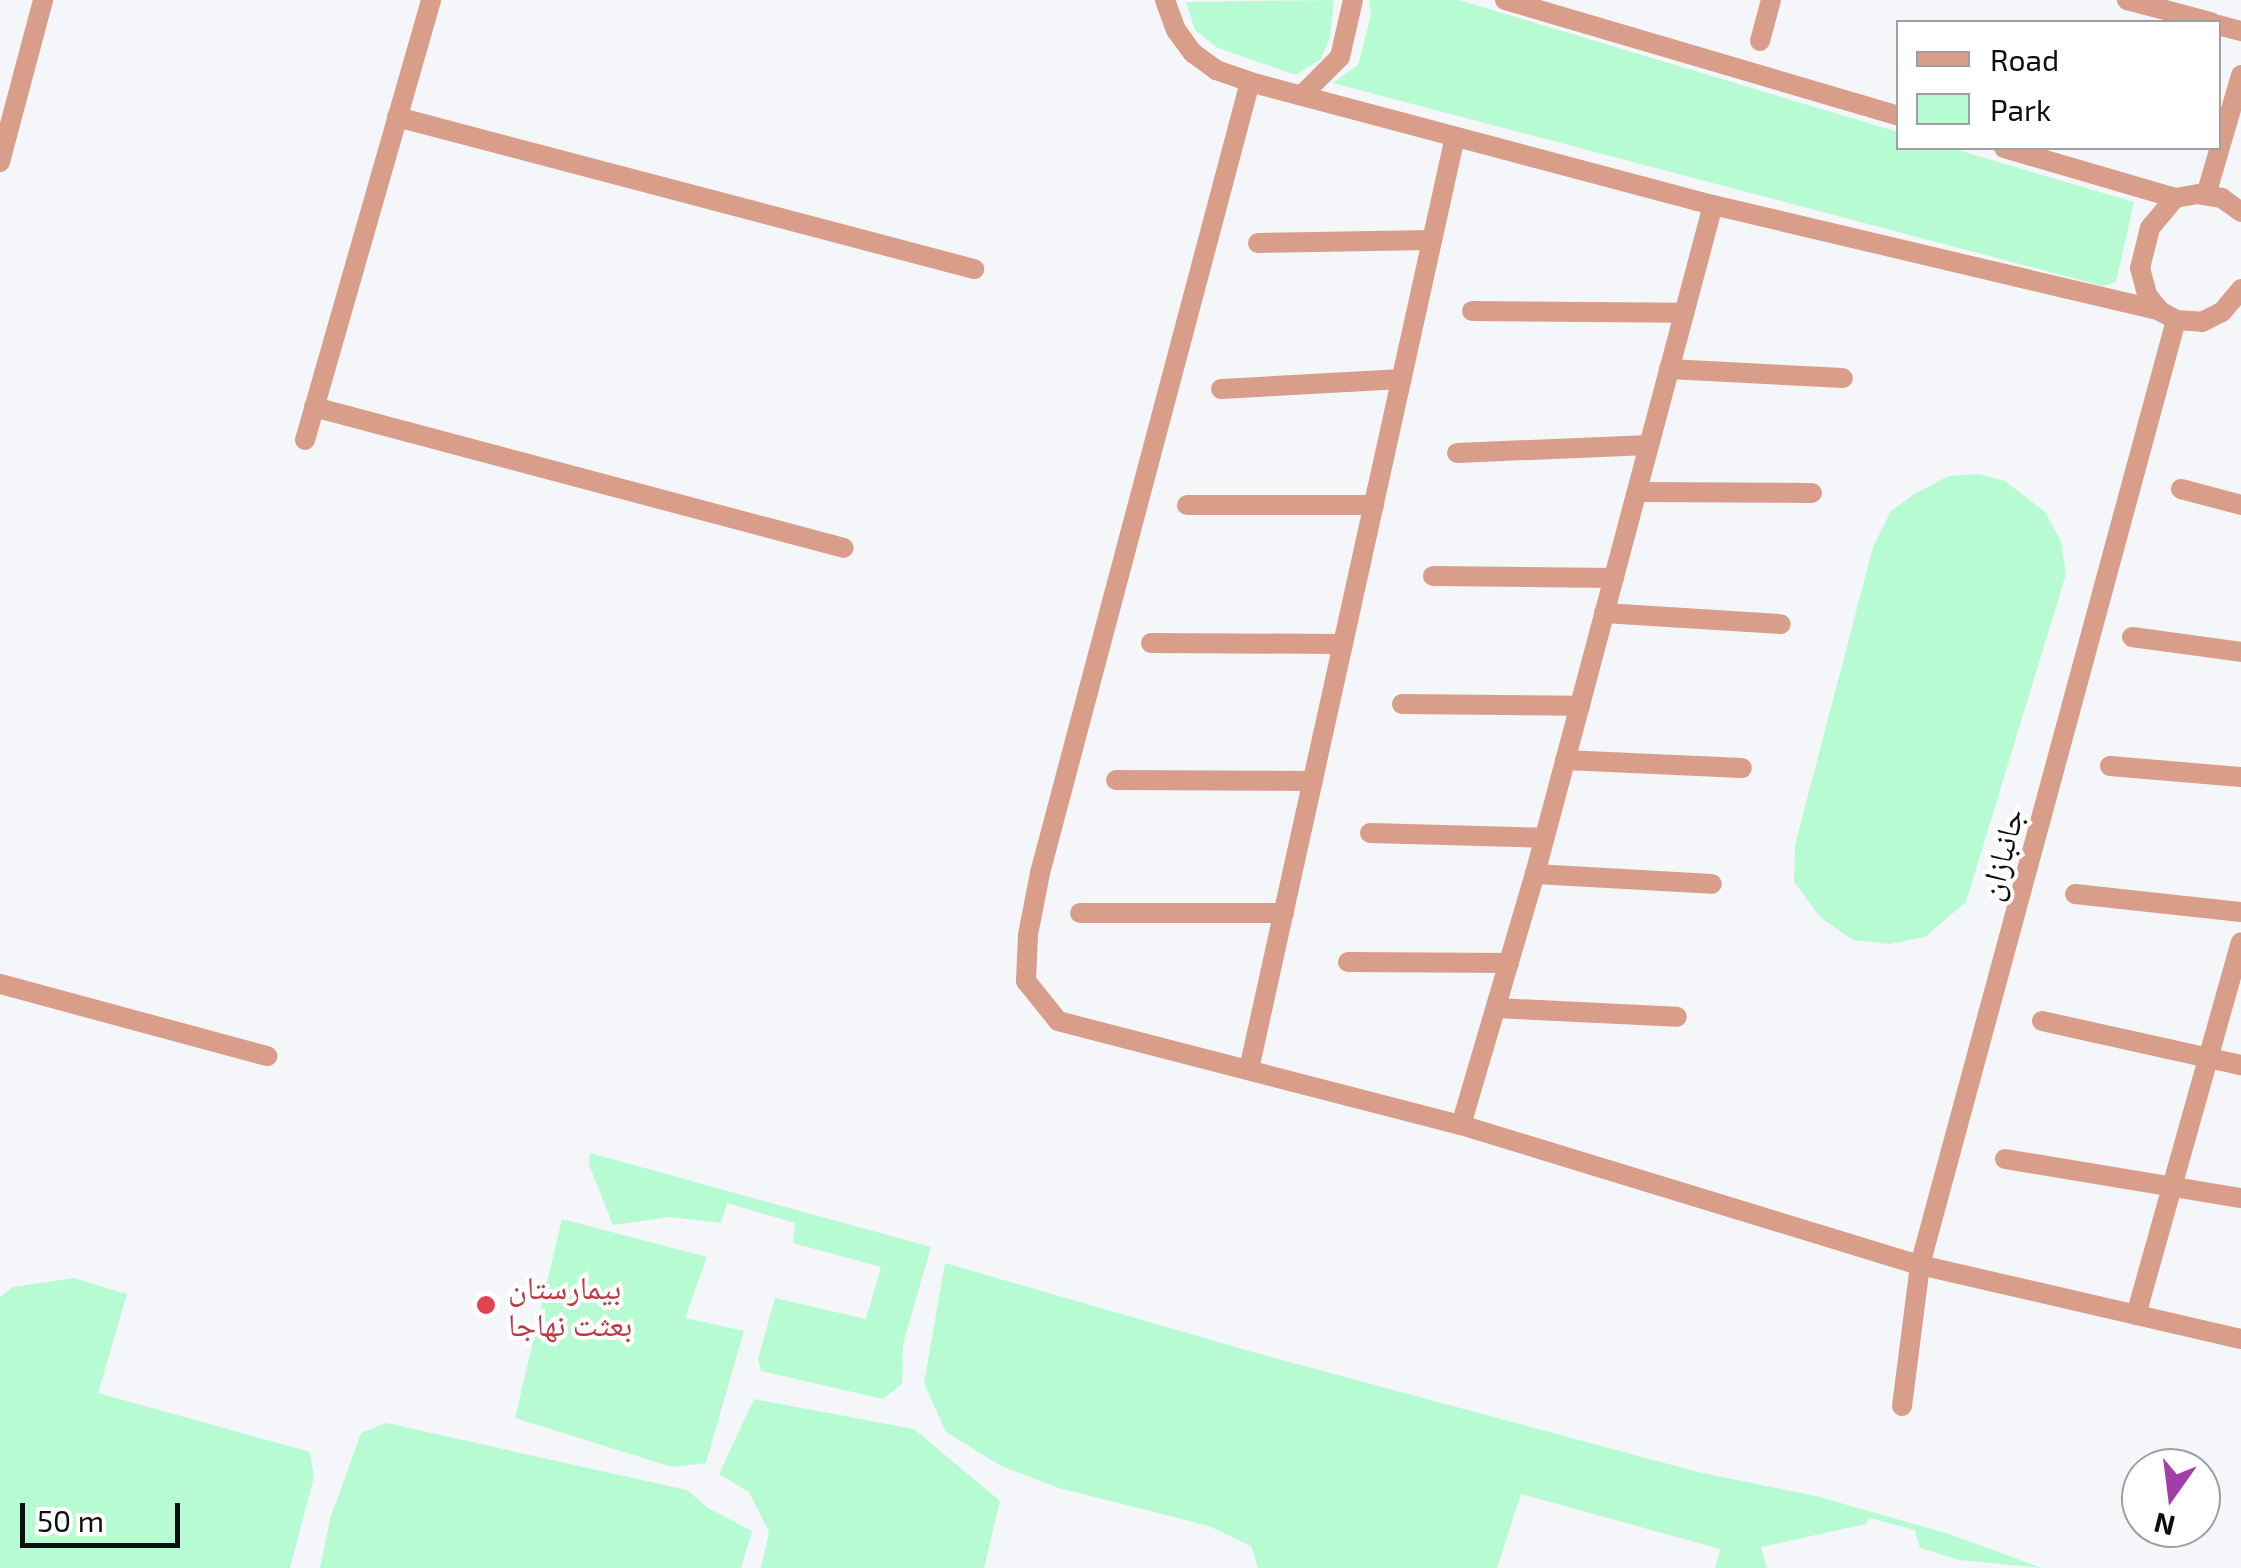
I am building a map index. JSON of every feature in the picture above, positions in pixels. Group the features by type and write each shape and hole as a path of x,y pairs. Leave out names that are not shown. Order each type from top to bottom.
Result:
{"street":[{"path":"0,162 43,0"},
{"path":"305,440 431,0"},
{"path":"1301,96 1340,57 1353,0"},
{"path":"1505,0 1896,115"},
{"path":"1760,41 1771,0"},
{"path":"2128,0 2203,20"},
{"path":"1163,1 1176,30 1194,53 1216,70 1301,96 1713,205 2168,316 2202,322 2232,315 2241,289"},
{"path":"2221,144 2241,75"},
{"path":"1250,82 1040,873 1028,935 1026,981 1058,1020 1462,1125 1920,1265 2241,1339"},
{"path":"397,117 974,269"},
{"path":"1250,1069 1456,136"},
{"path":"2011,150 2175,198 2206,195 2240,205"},
{"path":"2206,195 2219,150"},
{"path":"2168,316 2147,295 2140,268 2142,245 2160,211 2175,198"},
{"path":"1462,1125 1535,874 1713,205"},
{"path":"1258,243 1432,240"},
{"path":"1472,311 1684,314"},
{"name":"جانبازان","path":"1902,1406 1920,1265 2168,316"},
{"path":"1670,370 1843,378"},
{"path":"1221,390 1402,379"},
{"path":"314,407 844,548"},
{"path":"1457,453 1649,445"},
{"path":"2181,489 2241,505"},
{"path":"1637,492 1812,493"},
{"path":"1186,505 1374,506"},
{"path":"1433,576 1614,578"},
{"path":"1604,613 1781,624"},
{"path":"2132,636 2241,652"},
{"path":"1151,643 1343,644"},
{"path":"1402,704 1580,706"},
{"path":"1565,760 1742,768"},
{"path":"2110,766 2241,778"},
{"path":"1116,780 1313,781"},
{"path":"1370,833 1544,838"},
{"path":"1535,874 1712,884"},
{"path":"2075,894 2241,912"},
{"path":"1080,913 1284,913"},
{"path":"2136,1315 2241,942"},
{"path":"1348,962 1509,963"},
{"path":"0,984 267,1056"},
{"path":"1496,1008 1676,1017"},
{"path":"2042,1021 2241,1066"},
{"path":"2005,1159 2241,1198"}],"green space":[{"path":"1334,0 1330,37 1321,59 1296,75 1218,48 1195,30 1186,2"},
{"path":"1369,0 1459,0 1896,131 1896,150 1958,150 2134,202 2116,282 2103,286 1333,83 1358,65 1371,15"},
{"path":"1979,474 2005,481 2045,512 2061,541 2066,574 1966,902 1925,937 1889,944 1853,940 1821,918 1794,882 1795,845 1873,547 1891,511 1913,495 1948,476"},
{"path":"590,1153 931,1247 903,1344 902,1384 883,1399 761,1371 758,1359 775,1298 866,1319 881,1267 793,1243 795,1223 727,1203 721,1223 670,1217 613,1225 589,1165"},
{"path":"562,1219 707,1257 685,1318 744,1331 706,1463 672,1467 515,1418"},
{"path":"945,1263 1256,1353 1698,1472 1816,1496 1949,1534 2042,1568 1959,1560 1920,1548 1915,1530 1869,1518 1866,1524 1761,1547 1767,1568 1715,1568 1720,1549 1521,1494 1497,1568 1258,1568 1251,1546 1209,1526 1059,1488 1001,1466 946,1432 924,1383"},
{"path":"74,1278 127,1294 98,1393 310,1452 314,1477 290,1568 0,1568 0,1297 13,1287"},
{"path":"754,1399 914,1429 1000,1501 984,1568 761,1568 769,1532 749,1492 719,1474"},
{"path":"386,1423 687,1490 708,1508 752,1531 741,1568 320,1568 330,1519 361,1433"}],"place":[{"name":"بیمارستان بعثت نهاجا","path":"486,1305"}]}
